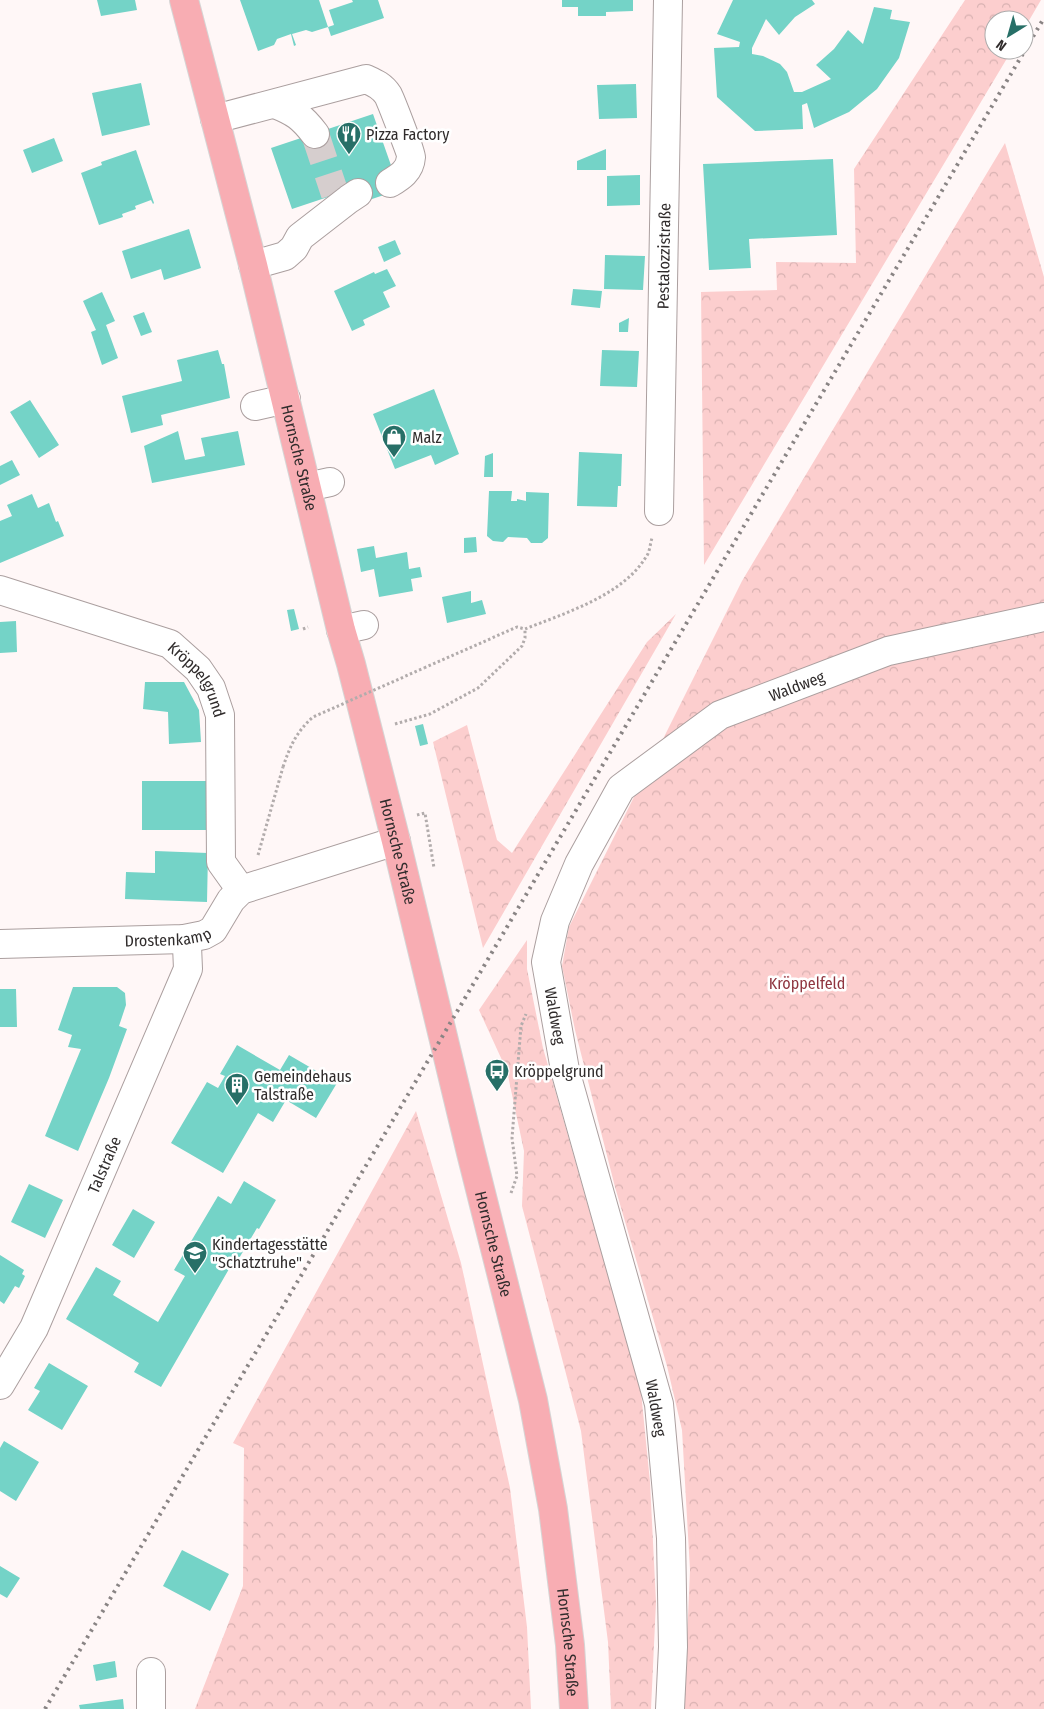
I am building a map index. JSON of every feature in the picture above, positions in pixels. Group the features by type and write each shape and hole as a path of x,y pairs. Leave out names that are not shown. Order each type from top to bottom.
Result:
{"main road":[{"name":"Hornsche Straße","path":"189,2 215,119 286,398 319,484 352,628 351,664 396,840 470,1153 533,1400 552,1509 570,1645 574,1709"}],"street":[{"name":"Pestalozzistraße","path":"659,511 668,0"},
{"path":"215,119 366,79 378,84 388,96 411,156 407,169 402,176 390,183"},
{"path":"276,104 293,111 304,120 314,134"},
{"path":"253,265 285,256 294,248 300,237 341,200"},
{"path":"255,406 286,398"},
{"name":"Kröppelgrund","path":"0,590 170,644 198,669 211,688 220,716 221,862 241,890"},
{"name":"Waldweg","path":"670,1709 673,1647 671,1538 659,1404 565,1070 546,962 555,921 579,864 621,788 720,715 888,651 1044,617"},
{"path":"241,890 396,840"},
{"name":"Drostenkamp","path":"0,944 184,939 204,935 212,930 231,900 241,890"},
{"name":"Talstraße","path":"0,1385 34,1328 188,968 187,946 184,939"},
{"path":"151,1672 151,1709"}],"path":[{"path":"259,854 283,766 294,738 303,725 313,717 424,668 517,628 525,629 585,604 615,588 633,573 648,556 659,511"},
{"path":"303,629 308,628"},
{"path":"394,724 430,714 478,688 522,646 525,638 525,629"},
{"path":"509,1199 517,1176 512,1138 521,1026 528,1008"}],"green space":[{"path":"965,0 1041,0 1034,12 1034,10 984,10 984,60 1006,60 704,565 701,292 777,290 776,262 856,263 854,169"},
{"name":"Kröppelfeld","path":"1005,143 1044,277 1044,1709 684,1709 690,1570 682,1430 667,1366 615,1187 575,1030 562,966 569,927 742,581"},
{"path":"676,614 483,948 433,742 467,725 497,840 512,853 647,642"},
{"path":"527,940 527,969 543,1048 641,1392 650,1482 656,1602 651,1709 611,1709 608,1642 581,1431 522,1206 524,1151 507,1071 479,1010"},
{"path":"416,1111 461,1263 510,1488 527,1627 531,1709 195,1709 243,1586 244,1448 233,1443"}],"building":[{"path":"97,0 135,0 137,10 101,16"},
{"path":"240,0 319,0 328,27 312,32 306,30 292,34 296,45 294,46 291,34 277,39 274,45 258,51"},
{"path":"352,0 378,0 384,18 331,36 328,27 334,25 329,10 353,2"},
{"path":"562,0 633,0 633,11 606,12 606,16 578,16 578,7 562,7"},
{"path":"733,0 812,0 815,4 795,17 779,35 766,19 752,48 752,54 763,56 780,64 787,72 794,92 802,92 831,79 816,65 834,49 848,30 863,44 874,7 892,10 890,19 910,22 899,58 877,89 849,112 814,128 807,103 802,105 803,129 755,131 717,97 714,48 739,47 740,42 717,34"},
{"path":"141,83 150,125 102,136 92,93"},
{"path":"636,84 637,118 599,119 597,85"},
{"path":"373,114 393,171 393,192 360,203 355,188 292,209 271,148"},
{"path":"54,138 63,161 32,173 23,150"},
{"path":"606,149 606,170 577,170 577,161"},
{"path":"136,150 154,203 151,200 135,206 136,209 122,214 123,217 99,225 81,173 102,165 101,162"},
{"path":"833,159 837,235 749,239 751,268 709,270 703,164"},
{"path":"640,175 640,205 607,206 607,176"},
{"path":"189,229 201,268 164,280 161,269 131,279 122,251"},
{"path":"395,240 401,254 384,262 378,247"},
{"path":"605,255 645,256 643,290 604,289"},
{"path":"387,269 396,286 383,292 390,307 363,320 365,325 352,331 334,291 374,272 375,274"},
{"path":"573,289 602,291 600,308 571,305"},
{"path":"102,292 115,321 106,325 118,358 102,365 91,332 96,330 83,301"},
{"path":"144,312 152,332 141,336 133,316"},
{"path":"629,318 628,332 619,332 619,323"},
{"path":"218,350 222,364 224,364 230,398 161,415 163,425 131,433 122,396 182,381 177,360"},
{"path":"602,350 639,351 637,387 600,386"},
{"path":"434,389 459,454 435,465 431,455 395,469 373,414"},
{"path":"30,400 59,445 39,458 10,412"},
{"path":"178,431 185,460 205,456 201,438 238,431 245,465 152,483 144,446"},
{"path":"579,452 622,454 621,486 618,486 617,507 577,506"},
{"path":"493,453 493,477 484,477 485,456"},
{"path":"12,460 20,475 0,485 0,466"},
{"path":"489,491 512,491 511,501 517,501 517,499 526,501 526,492 549,493 548,538 542,543 531,543 527,538 508,537 503,542 493,541 487,536"},
{"path":"32,494 38,508 49,503 64,536 0,563 0,521 12,516 7,505"},
{"path":"476,537 477,552 464,553 464,538"},
{"path":"374,546 376,558 407,552 409,569 420,567 422,577 411,579 413,591 379,597 374,569 361,572 357,549"},
{"path":"471,591 471,603 482,600 486,614 447,623 442,597"},
{"path":"294,609 299,629 291,631 287,610"},
{"path":"16,621 17,652 0,653 0,622"},
{"path":"145,682 184,682 199,710 201,742 169,744 168,712 143,709"},
{"path":"423,724 428,744 420,746 415,726"},
{"path":"142,781 207,781 207,830 142,830"},
{"path":"155,851 208,853 207,902 125,899 126,872 155,873"},
{"path":"73,987 117,987 125,993 126,1005 119,1026 127,1029 109,1078 78,1151 45,1136 81,1049 68,1047 72,1035 58,1030"},
{"path":"0,989 16,989 17,1027 0,1027"},
{"name":"Gemeindehaus Talstraße","path":"237,1045 280,1070 289,1055 337,1083 316,1118 286,1100 273,1122 258,1113 223,1173 171,1143 207,1082 218,1088 225,1076 220,1074"},
{"path":"244,1181 276,1200 232,1270 229,1269 161,1387 134,1372 139,1363 66,1319 96,1267 121,1281 113,1295 158,1322 185,1276 174,1270 218,1196 231,1204"},
{"path":"29,1184 63,1200 45,1238 11,1222"},
{"path":"133,1209 155,1222 134,1258 112,1245"},
{"path":"0,1255 24,1270 22,1274 25,1276 19,1288 15,1286 4,1304 0,1301"},
{"path":"49,1363 88,1386 62,1430 28,1410 40,1391 34,1388"},
{"path":"4,1441 39,1462 16,1501 0,1491 0,1448"},
{"path":"182,1550 229,1574 210,1611 163,1586"},
{"path":"0,1566 20,1578 7,1598 0,1594"},
{"path":"115,1661 117,1677 96,1681 93,1665"},
{"path":"123,1699 124,1709 80,1709 79,1705"}],"tunnel":[{"path":"315,134 335,194"}],"railway":[{"path":"45,1709 1044,18"}],"place":[{"name":"Pizza Factory","path":"349,155"},
{"name":"Malz","path":"394,458"},
{"name":"Kröppelgrund","path":"497,1092"},
{"name":"Gemeindehaus Talstraße","path":"237,1106"},
{"name":"Kindertagesstätte \"Schatztruhe\"","path":"195,1274"}]}
